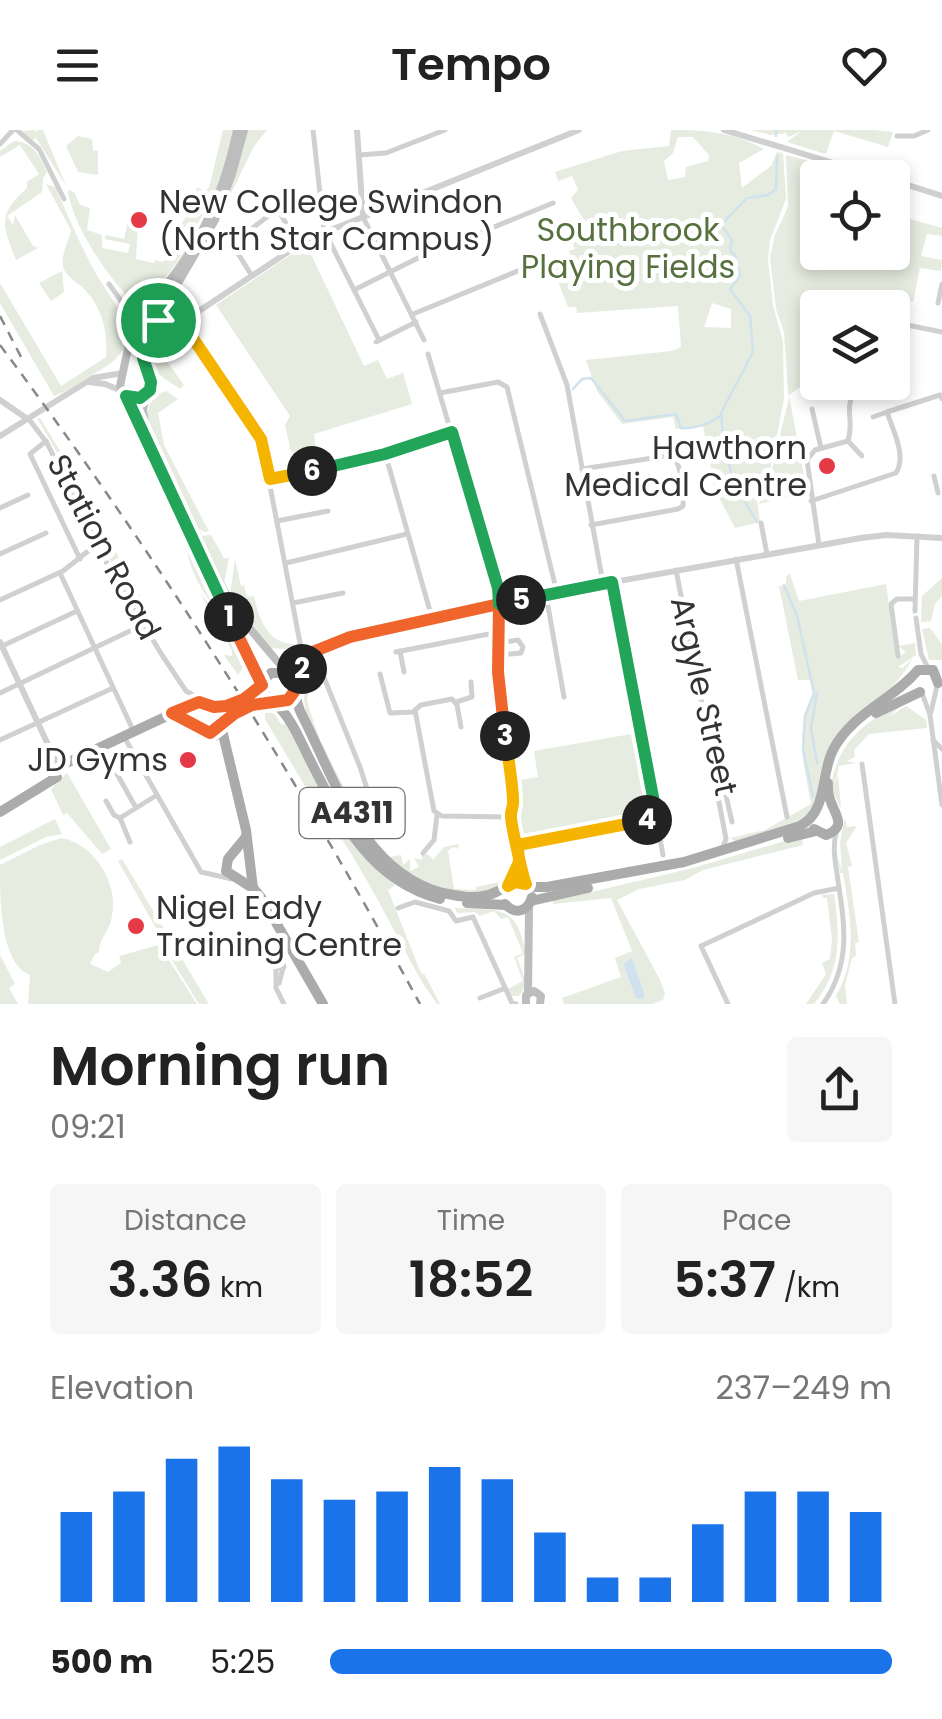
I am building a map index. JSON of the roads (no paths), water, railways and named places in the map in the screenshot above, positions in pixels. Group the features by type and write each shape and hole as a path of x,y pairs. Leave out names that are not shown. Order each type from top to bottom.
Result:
{"main road":[{"path":"241,130 207,221 176,272 137,317 120,380 166,487 262,684"},
{"path":"172,713 194,724 218,728 245,708 288,700 291,682 245,623 214,572 142,412 151,382 143,358 157,320 214,220 236,164 241,130"},
{"path":"137,317 152,313 157,320"},
{"path":"137,317 141,333 153,333"},
{"path":"123,373 133,368 146,373"},
{"path":"124,394 134,398 147,394"},
{"path":"818,833 815,814 826,766 840,737 914,676 942,664"},
{"path":"837,829 839,819 827,795 829,779 846,740 870,717 921,692 929,692 939,682 929,668"},
{"path":"52,780 58,767 189,706 199,702 210,705 240,701 271,673 291,682"},
{"path":"914,676 913,684 921,692"},
{"name":"A4311","path":"291,682 300,710 360,829 385,862 417,883 446,894 478,897 515,882 554,886 629,874 742,846 800,826 824,808 833,810"},
{"name":"A4311","path":"262,684 264,696 290,721 342,821 378,866 427,895 522,910 530,904 818,833 831,834 837,829"},
{"path":"210,705 222,716 218,728 226,746 254,889"},
{"path":"189,706 194,724"},
{"path":"0,812 34,794 75,759"},
{"path":"246,837 228,859 226,868 254,889 266,904 319,1001"},
{"path":"234,854 248,858"},
{"path":"236,879 250,872"},
{"path":"527,885 529,996 541,996 541,1004"},
{"path":"506,887 503,896 527,933"}],"street":[{"path":"0,144 15,130 39,149 64,199"},
{"path":"313,130 325,232 378,341 416,322"},
{"path":"357,130 363,216 424,340"},
{"path":"359,155 386,153 445,130"},
{"path":"153,333 180,324 298,245 325,232 579,130"},
{"path":"724,130 823,160"},
{"path":"896,136 914,136 928,130"},
{"path":"910,186 941,196 942,185"},
{"path":"354,290 390,271 551,205"},
{"path":"252,276 233,243 272,213 280,213 298,245"},
{"path":"412,314 536,264"},
{"path":"109,284 137,317"},
{"path":"938,304 942,284"},
{"path":"540,314 565,379 603,584"},
{"path":"157,320 180,324 261,439 301,648 319,665 380,832"},
{"path":"910,326 942,332"},
{"path":"428,354 498,588 498,656 513,799 510,817 527,885"},
{"path":"0,436 87,382 103,374 123,373"},
{"path":"87,382 105,384 124,394"},
{"path":"440,393 498,382 507,386 557,593"},
{"path":"873,417 941,396"},
{"name":"Station Road","path":"0,400 13,411 30,417 139,624 186,690 210,705"},
{"path":"848,441 850,400"},
{"path":"812,409 821,448"},
{"name":"Station Road","path":"13,411 16,424"},
{"path":"812,501 898,471 900,452 887,412"},
{"path":"270,479 385,454 452,432"},
{"path":"46,441 30,454 80,559"},
{"path":"819,545 806,463 812,452 848,441"},
{"path":"848,441 862,452"},
{"path":"385,454 432,618"},
{"path":"582,469 668,454 677,460 684,502 681,508 592,525"},
{"path":"934,476 939,488"},
{"path":"0,508 28,494"},
{"path":"278,521 328,512"},
{"path":"761,522 767,554"},
{"path":"0,554 46,532"},
{"path":"286,563 408,534"},
{"path":"291,682 317,650 350,637 432,618 882,534 942,538"},
{"path":"917,536 914,600 921,654 929,668"},
{"path":"0,600 60,573 97,544"},
{"path":"736,559 786,817"},
{"name":"Argyle Street","path":"676,570 712,756 722,773 732,822"},
{"path":"60,573 133,730"},
{"path":"612,582 664,856"},
{"path":"293,603 343,594"},
{"path":"546,595 564,696"},
{"path":"906,650 898,654 892,603 897,599 914,600"},
{"path":"58,767 1,645 77,611"},
{"path":"0,693 139,624"},
{"path":"404,672 400,651 499,632"},
{"path":"498,642 519,640 523,650 498,656"},
{"path":"914,676 921,654"},
{"path":"382,678 390,713 472,697 471,682"},
{"path":"930,716 939,682"},
{"path":"0,740 114,688"},
{"name":"Station Road","path":"186,690 189,706"},
{"path":"921,692 939,764 942,805"},
{"path":"456,702 461,728"},
{"path":"416,710 432,807 438,815 433,849 423,853"},
{"path":"933,740 942,750 939,764"},
{"path":"127,742 200,870 211,877 236,879"},
{"path":"862,764 895,1004"},
{"path":"712,765 726,839 720,852"},
{"path":"116,774 136,807"},
{"path":"120,818 157,795"},
{"path":"106,801 108,811 120,818"},
{"path":"867,803 880,801"},
{"path":"438,815 510,817"},
{"path":"120,818 122,834 130,842"},
{"path":"518,845 657,818"},
{"path":"834,1004 825,1001 839,977 845,950 833,850 837,829"},
{"path":"818,833 833,850"},
{"path":"726,839 742,846"},
{"path":"506,887 519,862"},
{"path":"211,877 226,868"},
{"path":"728,1004 700,946 814,893 839,888"},
{"path":"398,908 415,902 449,911 456,921 473,916 503,989 516,1004 529,996"},
{"path":"280,967 278,986 283,1002"},
{"path":"480,998 503,989"}],"water":[{"path":"632,958 643,999 636,999 623,964"}],"waterway":[{"path":"776,130 776,136"},
{"path":"757,522 733,481 723,436 721,413 753,352 750,316 730,289 740,276 735,255 730,251 732,240 721,225 747,198 768,195 776,189 777,156"},
{"path":"573,389 582,379 591,378 625,421 676,414 681,428 686,428 707,424 720,416"},
{"path":"784,585 797,616 814,693 805,716 803,750 813,796"},
{"path":"817,693 811,728 817,763"}],"railway":[{"path":"0,316 21,357"},
{"path":"0,345 114,504 222,667 324,834 420,1004"}],"place":[{"name":"New College Swindon (North Star Campus)","path":"139,220"},
{"name":"Hawthorn Medical Centre","path":"827,466"},
{"name":"JD Gyms","path":"188,760"},
{"name":"Nigel Eady Training Centre","path":"136,926"}],"park label":[{"name":"Southbrook Playing Fields","path":"628,248"}]}
